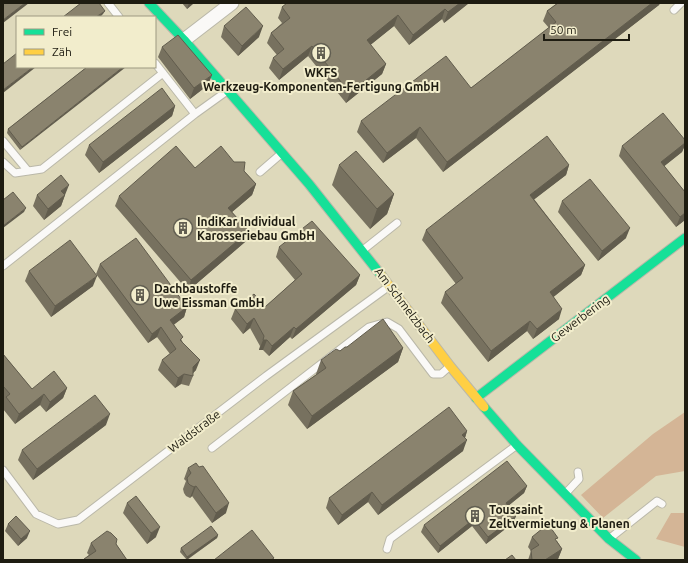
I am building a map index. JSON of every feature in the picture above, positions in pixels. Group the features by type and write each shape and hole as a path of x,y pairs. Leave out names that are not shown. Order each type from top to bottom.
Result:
{"street":[{"name":"Am Schmelzbach","path":"149,3 184,40 282,153 311,182 450,366 517,445 609,539 636,560"},
{"path":"184,40 232,3"},
{"name":"Gewerbering","path":"476,398 685,238"}],"lane":[{"path":"108,3 118,16"},
{"path":"674,10 682,3"},
{"path":"156,64 195,114"},
{"path":"3,162 15,173 42,169 163,73"},
{"path":"3,266 227,90"},
{"path":"3,141 28,171"},
{"path":"260,172 282,153"},
{"path":"363,251 397,223"},
{"name":"Waldstraße","path":"3,470 36,514 58,524 78,520 266,376 390,286"},
{"path":"212,448 369,327 387,322 399,329 433,374 440,374 450,366"},
{"path":"387,549 390,539 517,445"},
{"path":"565,494 579,479 578,472"},
{"path":"609,539 657,501 662,504"}],"shaded area":[{"path":"3,3 685,3 685,560 3,560"},
{"path":"685,412 685,471 656,476 603,518 581,495 653,434"},
{"path":"671,513 685,513 685,547 656,539"}],"building":[{"path":"3,3 25,3 3,20"},
{"path":"81,3 99,3 105,11 98,16 64,16"},
{"name":"WKFS Werkzeug-Komponenten-Fertigung GmbH","path":"287,3 460,3 448,12 445,9 413,35 398,15 367,40 386,64 350,93 312,46 283,69 273,58 284,49 271,33 290,18 282,7"},
{"path":"558,3 652,3 447,162 420,127 387,153 361,121 446,56 471,88 556,22 547,11"},
{"path":"246,7 263,26 242,46 224,26"},
{"path":"178,35 212,75 194,88 162,47"},
{"path":"16,54 16,68 32,68 3,90 3,64"},
{"path":"86,68 122,68 22,147 8,129"},
{"path":"162,88 175,106 103,162 89,145"},
{"path":"663,113 685,140 685,143 661,162 685,192 685,213 680,217 622,146"},
{"path":"547,136 569,165 530,195 585,265 550,292 562,309 537,329 530,321 491,351 445,292 463,278 426,230"},
{"name":"IndiKar Individual Karosseriebau GmbH","path":"176,146 195,168 221,146 234,162 245,162 244,171 256,184 228,208 249,231 191,280 119,196"},
{"path":"356,151 394,194 377,209 339,165"},
{"path":"61,175 69,185 61,191 65,195 48,209 37,195"},
{"path":"590,179 630,228 602,251 562,201"},
{"path":"13,192 26,208 3,226 3,200"},
{"path":"312,221 360,275 296,329 294,327 272,346 267,340 263,340 264,336 254,318 247,324 235,309 254,294 265,307 302,274 279,247"},
{"name":"Dachbaustoffe Uwe Eissman GmbH","path":"136,238 187,307 170,320 183,337 180,340 200,360 193,367 193,376 184,374 178,378 162,360 176,349 161,327 152,334 100,264"},
{"path":"70,240 97,276 55,306 29,271"},
{"path":"383,319 403,348 312,416 293,391 326,368 321,360 336,349 340,351 347,347"},
{"path":"3,354 32,389 54,371 67,388 50,402 44,394 19,414 6,397 10,394 3,386"},
{"path":"95,395 110,414 37,469 22,450"},
{"path":"449,407 467,431 462,435 467,440 382,505 372,492 342,515 329,498"},
{"name":"Toussaint Zeltvermietung & Planen","path":"507,461 527,486 506,503 516,516 488,537 474,519 440,546 424,525"},
{"path":"196,463 199,467 203,466 229,503 216,513 196,486 194,487 188,483 187,478 191,473 188,468"},
{"path":"136,496 160,527 151,533 127,503"},
{"path":"16,516 30,531 21,539 8,524"},
{"path":"548,524 558,538 555,539 562,549 545,560 532,560 531,550 539,545 532,537"},
{"path":"211,526 218,535 187,557 181,548"},
{"path":"252,530 274,558 271,560 214,560"},
{"path":"107,531 117,539 116,544 127,560 85,560 84,559 96,551 91,543"},
{"path":"512,555 516,560 505,560"}],"traffic: fast":[{"path":"149,3 184,40 309,184 381,275"},
{"path":"476,398 685,238"},
{"path":"484,407 517,445 609,539 636,560"}],"traffic: slow":[{"path":"381,275 450,366 484,407"}],"place":[{"name":"WKFS Werkzeug-Komponenten-Fertigung GmbH","path":"321,53"},
{"name":"IndiKar Individual Karosseriebau GmbH","path":"183,228"},
{"name":"Dachbaustoffe Uwe Eissman GmbH","path":"140,295"},
{"name":"Toussaint Zeltvermietung & Planen","path":"475,516"}]}
